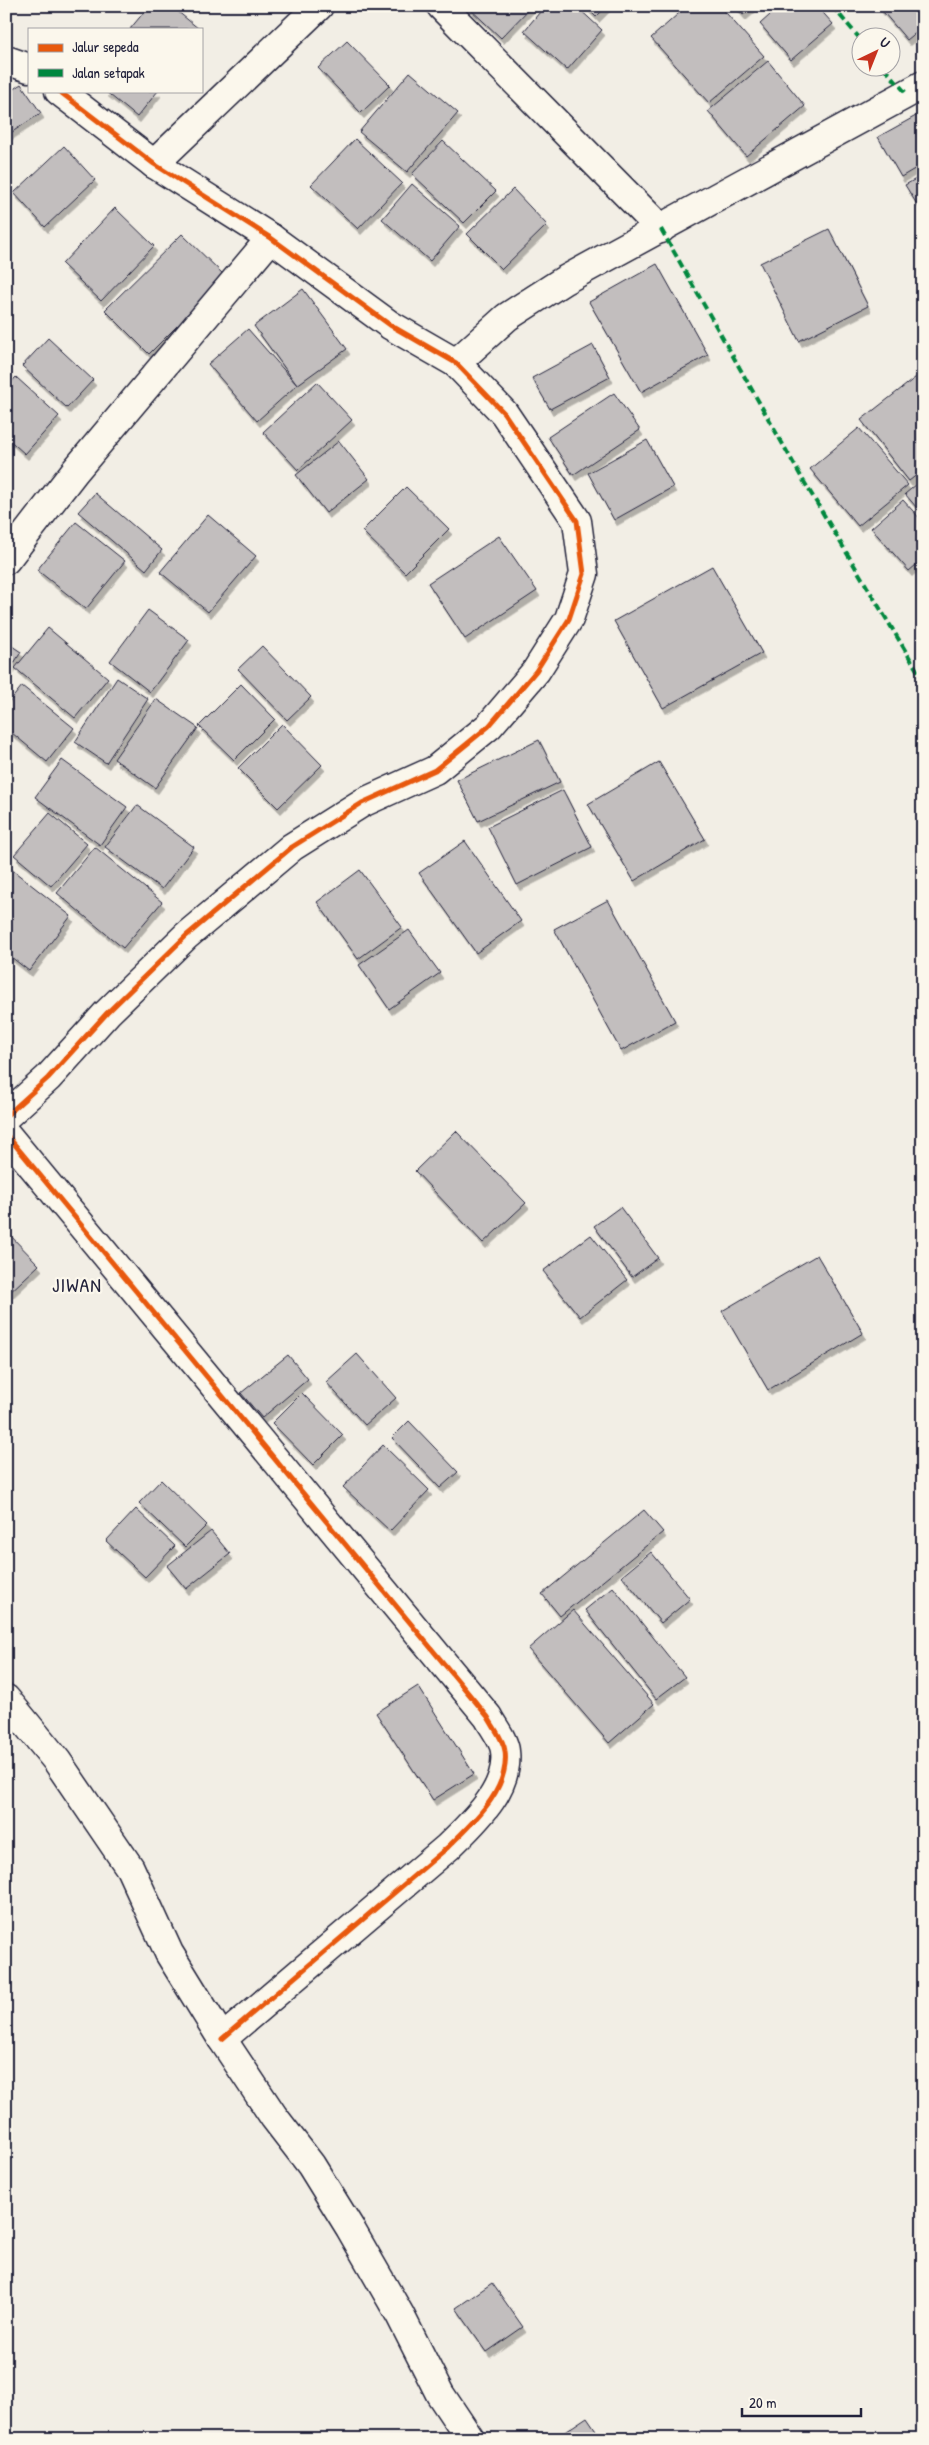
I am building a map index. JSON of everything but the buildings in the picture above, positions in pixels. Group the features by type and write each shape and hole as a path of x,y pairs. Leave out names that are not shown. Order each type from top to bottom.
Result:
{"street":[{"path":"154,164 319,6"},
{"path":"441,6 661,228"},
{"path":"6,60 28,68"},
{"path":"456,363 507,317 563,282 923,85"},
{"path":"6,1116 48,1078 107,1013 186,936 285,854 362,803 435,770 490,726 536,671 569,619 584,574 577,521 504,413 456,363 390,325 270,238 154,164 60,92"},
{"path":"6,560 75,470 270,238"},
{"path":"6,1134 488,1717 505,1750 505,1775 480,1816 448,1847 222,2039"},
{"path":"6,1699 57,1760 130,1868 168,1953 222,2039 274,2117 311,2166 345,2220 400,2315 440,2394 470,2439"}],"marked path":[{"path":"832,6 852,29"},
{"path":"893,78 907,94"},
{"path":"661,229 803,480 923,680"}],"cycle path":[{"path":"6,1116 48,1078 107,1013 186,936 292,847 362,803 435,770 489,726 536,671 569,619 584,574 577,521 504,413 456,363 390,325 271,238 154,164 60,92"},
{"path":"6,1134 488,1717 505,1751 502,1779 496,1792 468,1827 448,1847 222,2039"}],"district":[{"name":"JIWAN","path":"77,1284"}]}
